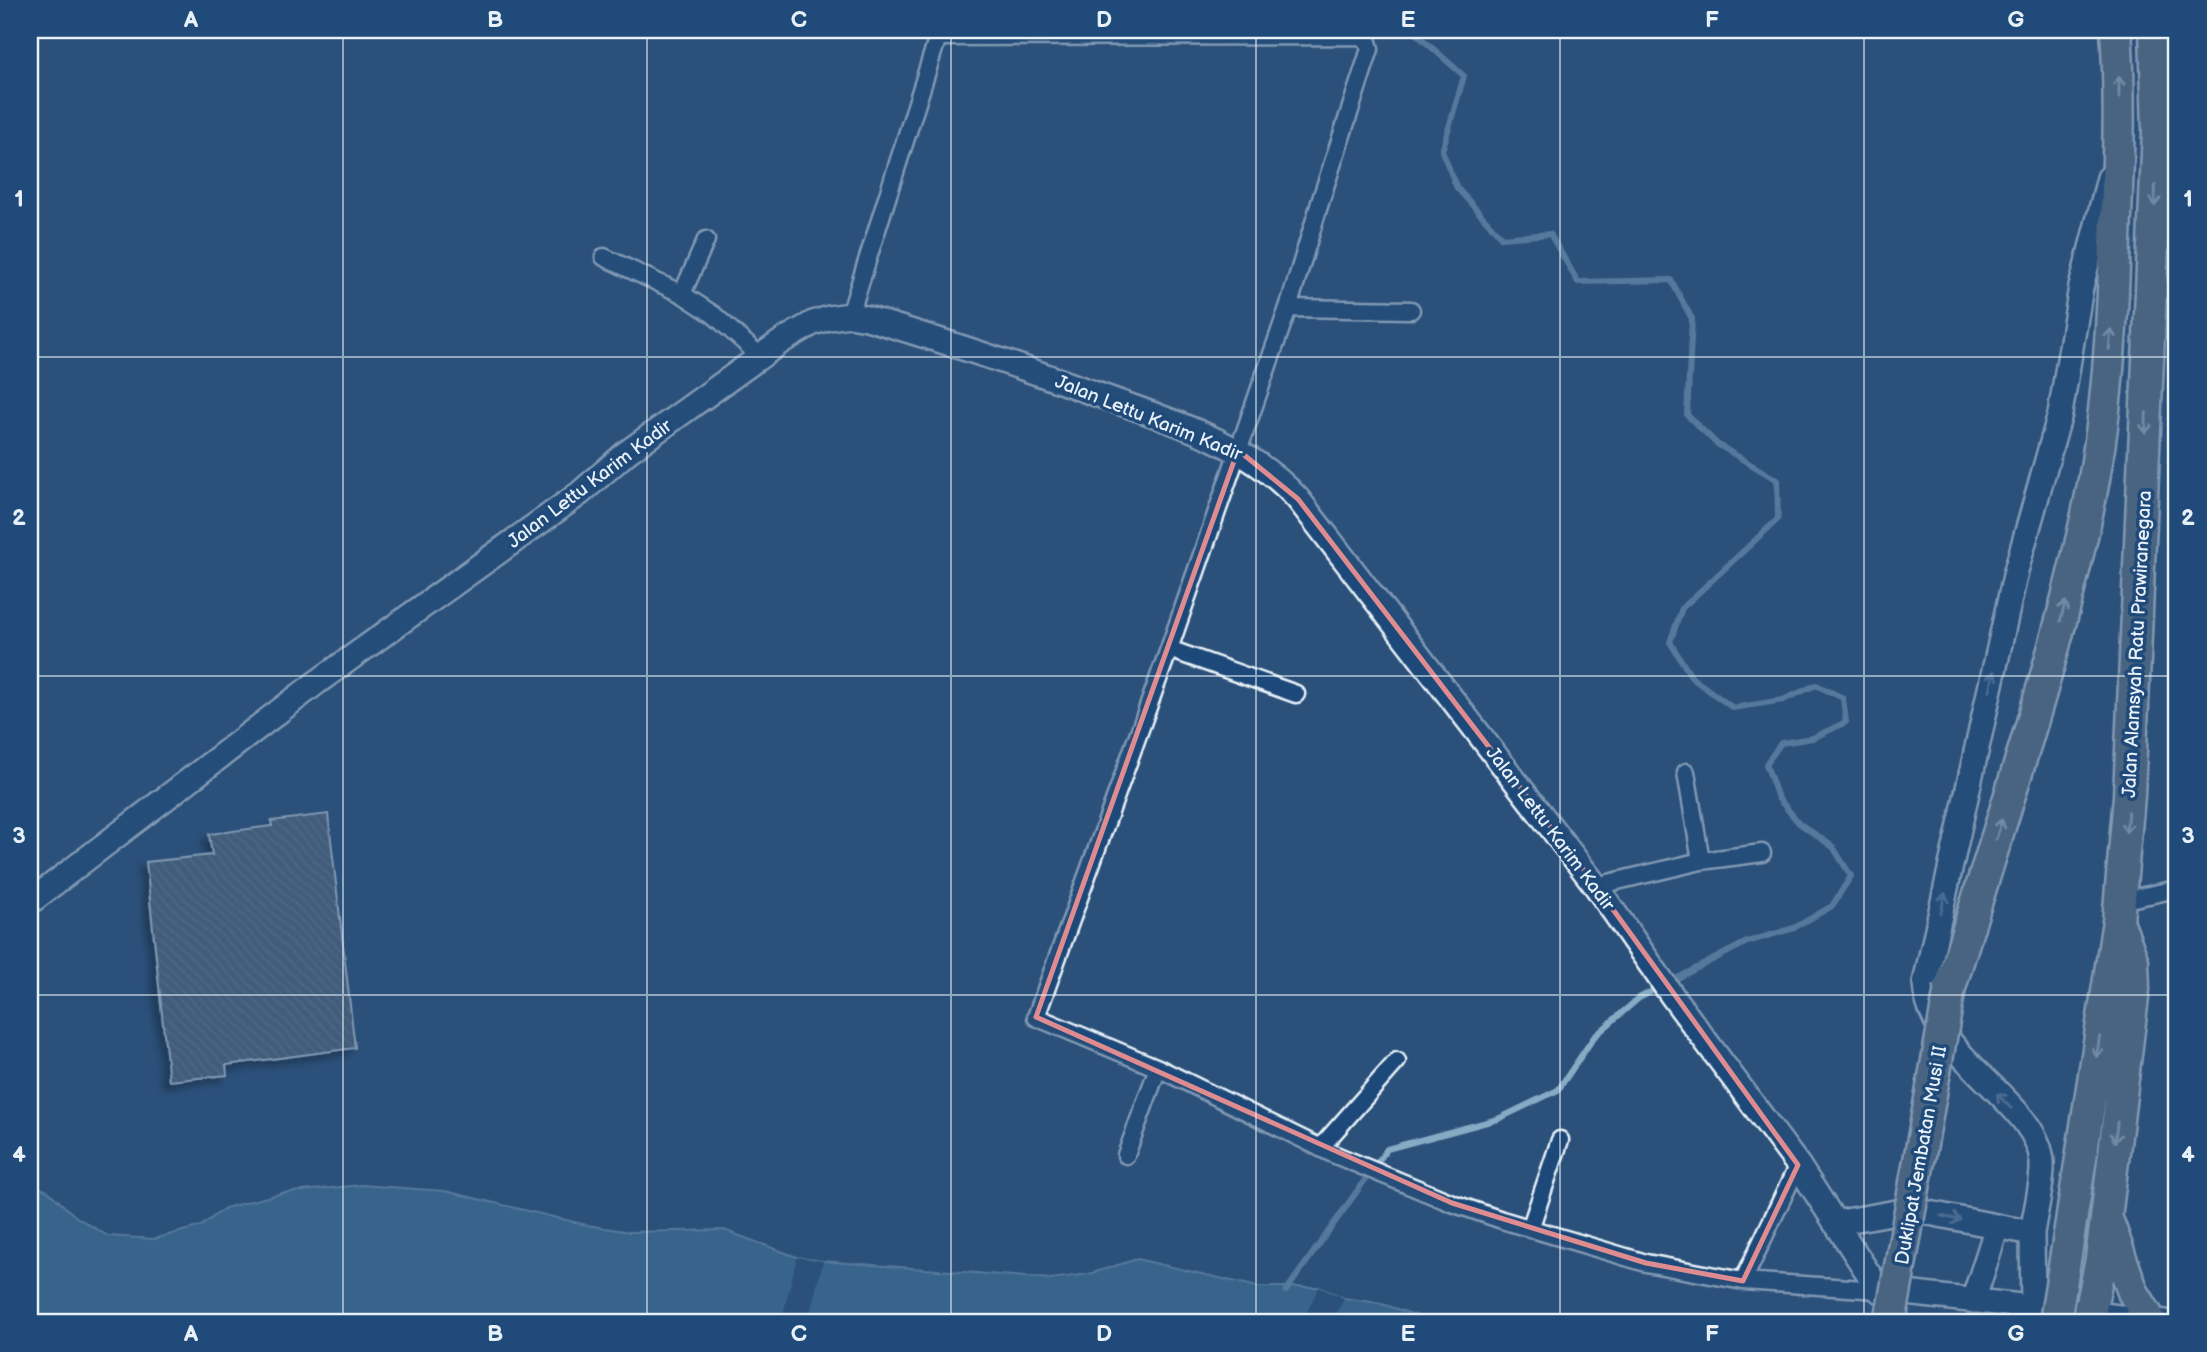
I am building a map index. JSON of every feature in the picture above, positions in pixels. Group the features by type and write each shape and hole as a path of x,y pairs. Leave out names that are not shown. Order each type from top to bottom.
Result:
{"highway":[{"path":"2116,30 2119,137"},
{"name":"Jalan Alamsyah Ratu Prawiranegara","path":"2047,1312 2066,1254 2119,911 2129,796 2158,130 2155,30"},
{"name":"Duklipat Jembatan Musi II","path":"1890,1322 1950,988 2053,646 2090,502 2103,415 2112,316 2119,137"},
{"path":"2090,1313 2101,1259 2134,989 2133,962 2119,911"},
{"path":"2106,1217 2133,1292 2157,1321"}],"street":[{"path":"850,315 939,34 1362,36 1370,49 1288,308 1036,1017 1158,1068 1320,1148 1452,1203 1646,1263 1743,1281 1879,1290 2047,1312 2090,1313 2157,1321"},
{"path":"2047,1312 2032,1233 2042,1164 2039,1148 2020,1117 1954,1048 1930,1009 1925,983 2016,571 2060,414 2081,287 2119,137"},
{"path":"682,294 706,240"},
{"path":"604,257 682,294 714,315 761,356"},
{"path":"1288,308 1411,310"},
{"name":"Jalan Lettu Karim Kadir","path":"30,902 316,683 579,494 626,453 782,341 813,323 850,315 867,318 982,353 1154,415 1238,450 1276,477 1298,499 1596,886 1798,1164 1879,1290"},
{"path":"1169,649 1296,694"},
{"path":"1686,772 1701,861"},
{"path":"1596,886 1701,861 1762,853"},
{"path":"2119,911 2177,889"},
{"path":"1320,1148 1397,1061"},
{"path":"1126,1155 1158,1068"},
{"path":"1530,1229 1560,1140"},
{"path":"1743,1281 1798,1164"},
{"path":"1835,1223 1902,1211 1929,1213 2032,1233"},
{"path":"1973,1301 1997,1227"}],"highlighted area":[{"path":"1238,450 1298,499 1596,886 1798,1165 1743,1281 1646,1263 1452,1203 1036,1017"}],"water":[{"path":"30,1184 48,1191 75,1216 108,1236 154,1239 201,1226 225,1208 282,1193 361,1185 445,1191 587,1225 630,1232 724,1230 797,1257 823,1261 1051,1279 1089,1274 1137,1259 1258,1287 1319,1287 1344,1298 1379,1303 1421,1317 1428,1322 30,1322"}],"pier":[{"path":"797,1257 823,1261 808,1322 781,1322"},
{"path":"1319,1287 1344,1298 1333,1322 1302,1322"}],"building":[{"path":"328,814 355,1048 226,1065 227,1075 169,1081 146,862 212,855 209,834 272,826 271,821"}],"waterway":[{"path":"1412,30 1464,76 1442,151 1457,188 1502,238 1550,234 1578,282 1671,280 1692,319 1687,415 1717,444 1777,480 1778,519 1682,608 1670,642 1692,678 1733,708 1783,700 1816,685 1843,698 1846,722 1813,738 1781,743 1766,764 1778,798 1799,823 1833,847 1851,876 1832,906 1794,928 1747,942 1670,982"},
{"path":"1286,1291 1387,1149 1498,1119 1558,1090 1594,1037 1639,998 1660,987"}]}
